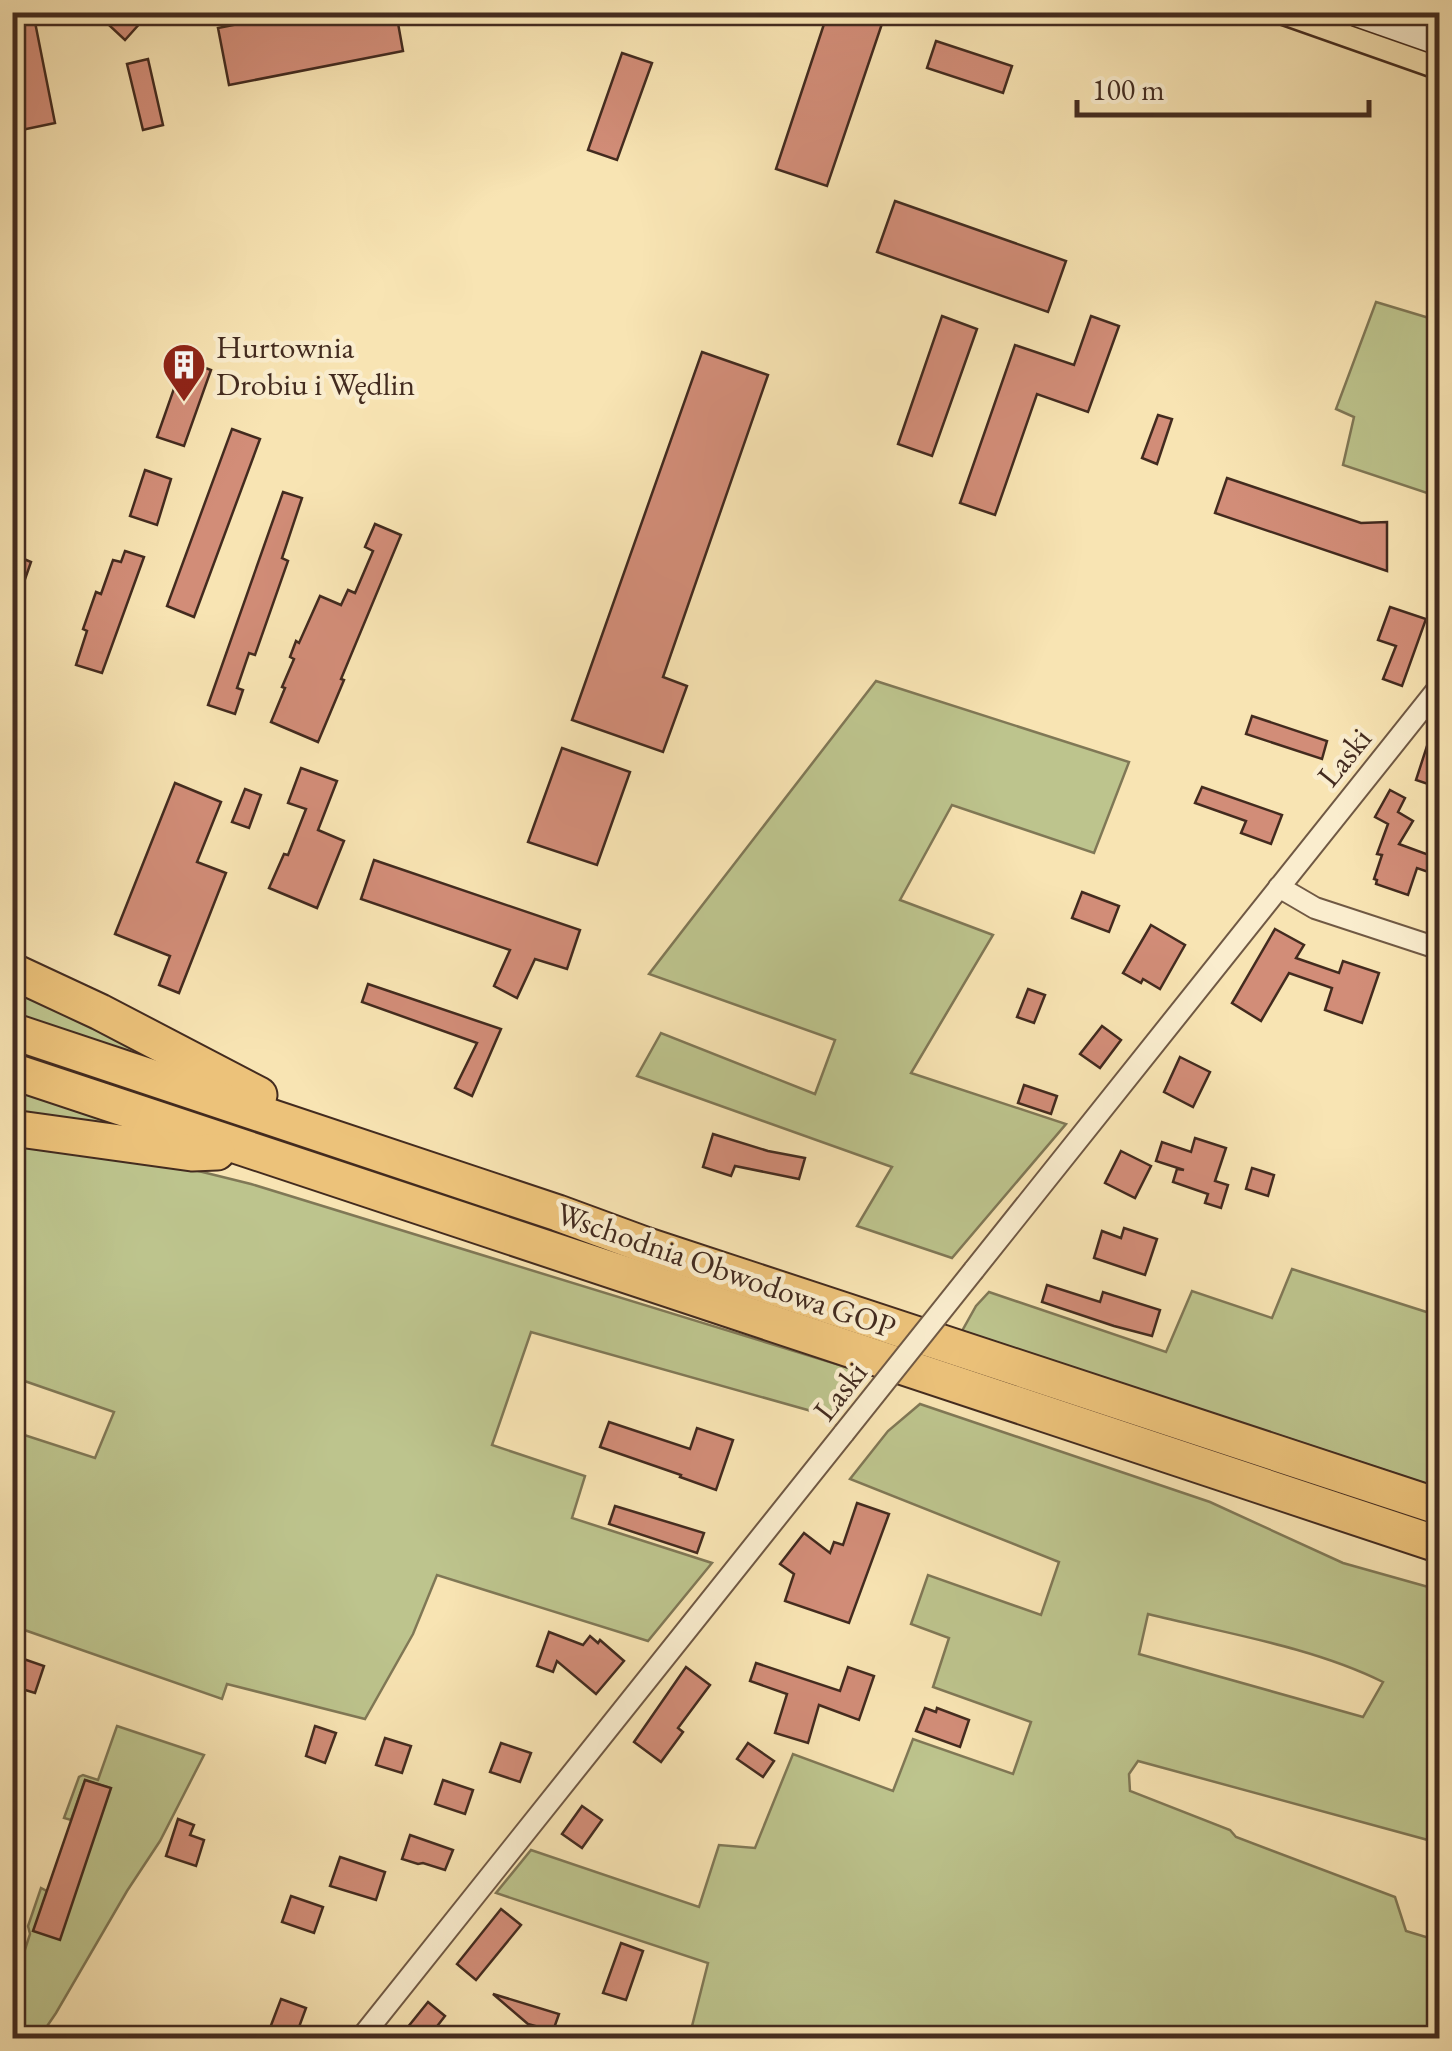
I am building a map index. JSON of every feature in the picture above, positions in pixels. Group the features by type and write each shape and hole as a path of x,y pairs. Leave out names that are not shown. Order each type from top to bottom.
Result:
{"highway":[{"path":"12,971 251,1090 328,1137"},
{"name":"Wschodnia Obwodowa GOP","path":"12,1031 1440,1507"},
{"name":"Wschodnia Obwodowa GOP","path":"12,1071 1440,1544"},
{"path":"12,1128 192,1152 258,1152"}],"street":[{"path":"1358,12 1440,41"},
{"name":"Laski","path":"361,2038 1440,686"},
{"path":"1279,888 1316,908 1440,950"}],"green space":[{"path":"1376,302 1439,321 1440,478 1433,495 1343,465 1354,417 1336,409"},
{"path":"876,681 1129,762 1094,853 952,805 900,900 993,935 911,1073 1066,1124 952,1258 857,1226 892,1167 637,1076 661,1033 815,1094 835,1040 649,974"},
{"path":"12,984 156,1054 158,1062 13,1016"},
{"path":"12,1088 145,1129 13,1117"},
{"path":"13,1140 162,1162 251,1184 859,1371 829,1416 531,1332 492,1445 585,1476 572,1518 712,1563 648,1641 437,1575 413,1634 365,1719 227,1684 222,1699 13,1626 12,1431 95,1458 114,1412 13,1377"},
{"path":"1292,1269 1439,1316 1439,1488 962,1331 989,1292 1166,1352 1192,1291 1272,1318"},
{"path":"920,1404 1210,1502 1343,1563 1439,1590 1439,1843 1138,1761 1129,1774 1130,1791 1230,1830 1236,1837 1395,1897 1406,1931 1439,1941 1439,2038 689,2038 708,1963 496,1893 531,1850 699,1907 719,1845 755,1848 793,1754 893,1791 913,1739 1013,1774 1031,1722 933,1687 949,1638 911,1624 928,1575 1041,1615 1059,1562 850,1479 888,1431","holes":["1148,1614 1298,1650 1383,1682 1363,1717 1139,1654"]},
{"path":"117,1726 204,1755 160,1841 56,2013 39,2038 13,2038 13,1987 41,1888 47,1891 110,1788 85,1780 71,1820 64,1818 79,1777 98,1780"}],"building":[{"path":"12,12 33,12 55,123 12,132"},
{"path":"95,12 150,12 125,40"},
{"path":"299,12 396,12 403,51 229,85 218,28"},
{"path":"828,12 886,12 827,186 776,169"},
{"path":"936,41 1012,66 1003,93 927,68"},
{"path":"622,53 652,63 617,160 588,150"},
{"path":"148,59 163,125 143,130 127,64"},
{"path":"895,201 1066,261 1048,312 877,252"},
{"path":"942,316 977,329 932,456 898,444"},
{"path":"1091,316 1119,326 1088,412 1037,394 995,515 960,503 1015,345 1074,365"},
{"path":"702,352 768,375 663,677 687,686 663,752 572,720"},
{"name":"Hurtownia Drobiu i Wędlin","path":"184,360 211,370 184,446 157,437"},
{"path":"1158,415 1172,419 1157,464 1142,458"},
{"path":"232,429 260,439 194,617 167,606"},
{"path":"145,470 171,479 157,525 130,516"},
{"path":"1227,478 1361,523 1387,522 1387,571 1215,513"},
{"path":"283,492 302,498 282,558 288,561 255,655 249,653 237,688 243,690 235,714 208,705"},
{"path":"375,524 401,535 318,742 271,722 294,659 290,657 296,641 299,643 320,596 341,605 348,590 355,593 373,551 365,547"},
{"path":"125,551 144,557 102,673 76,665 96,592 101,594 113,560 121,562"},
{"path":"12,554 31,562 15,608 12,608"},
{"path":"1390,607 1426,619 1402,686 1383,679 1396,646 1378,640"},
{"path":"1440,712 1440,788 1416,780"},
{"path":"1252,716 1327,741 1322,759 1246,734"},
{"path":"562,748 630,772 597,865 528,842"},
{"path":"301,768 337,781 318,830 344,841 317,908 269,888 284,854 288,855 306,809 288,803"},
{"path":"175,783 221,802 197,862 226,873 179,993 159,985 170,956 115,934"},
{"path":"1202,787 1282,815 1271,844 1241,833 1246,821 1195,803"},
{"path":"245,789 261,795 249,828 232,822"},
{"path":"1390,790 1405,798 1398,812 1413,821 1399,844 1440,859 1440,876 1417,868 1408,895 1376,884 1374,879 1382,855 1377,854 1388,824 1375,817"},
{"path":"374,860 580,930 567,969 535,959 517,998 494,986 510,950 361,899"},
{"path":"1082,892 1119,906 1109,932 1072,918"},
{"path":"1151,925 1185,945 1160,989 1123,973"},
{"path":"1275,929 1304,945 1296,958 1339,973 1343,961 1379,973 1362,1023 1325,1010 1332,988 1289,973 1261,1021 1232,1003"},
{"path":"368,984 501,1029 472,1096 455,1088 477,1043 362,1002"},
{"path":"1028,989 1045,995 1034,1023 1017,1017"},
{"path":"1102,1026 1121,1040 1100,1068 1080,1054"},
{"path":"1180,1057 1210,1072 1193,1107 1164,1092"},
{"path":"1024,1085 1057,1096 1051,1114 1018,1103"},
{"path":"713,1134 805,1158 799,1179 735,1166 731,1176 703,1167"},
{"path":"1195,1138 1226,1148 1215,1181 1228,1185 1221,1208 1205,1203 1208,1194 1173,1182 1177,1169 1184,1170 1156,1161 1162,1142 1191,1152"},
{"path":"1121,1151 1151,1166 1135,1198 1105,1183"},
{"path":"1252,1168 1274,1175 1268,1196 1246,1189"},
{"path":"1124,1228 1157,1239 1145,1275 1094,1258 1102,1231 1121,1238"},
{"path":"1047,1285 1100,1302 1103,1292 1160,1310 1152,1336 1042,1302"},
{"path":"609,1422 690,1449 697,1428 733,1440 716,1490 600,1447"},
{"path":"857,1503 889,1514 849,1623 785,1601 794,1574 780,1564 804,1533 830,1553 834,1542 843,1545"},
{"path":"615,1506 704,1533 697,1553 609,1524"},
{"path":"549,1632 583,1645 590,1636 624,1661 596,1694 557,1661 553,1672 537,1666"},
{"path":"12,1655 44,1666 35,1693 12,1686"},
{"path":"756,1663 840,1691 848,1667 874,1676 859,1720 819,1705 808,1743 775,1733 787,1694 750,1681"},
{"path":"686,1667 710,1685 678,1728 683,1732 661,1762 634,1742"},
{"path":"925,1708 936,1712 937,1708 969,1720 960,1747 916,1731"},
{"path":"315,1726 336,1733 325,1763 306,1756"},
{"path":"385,1738 411,1746 402,1773 376,1765"},
{"path":"501,1743 531,1753 520,1782 490,1772"},
{"path":"748,1743 774,1761 763,1777 737,1759"},
{"path":"85,1780 111,1788 60,1940 33,1931"},
{"path":"443,1780 473,1790 465,1814 435,1804"},
{"path":"582,1806 602,1820 582,1848 562,1834"},
{"path":"178,1819 194,1825 190,1835 204,1840 196,1866 166,1856"},
{"path":"410,1835 453,1850 445,1870 402,1859"},
{"path":"340,1857 385,1872 376,1900 330,1886"},
{"path":"291,1896 323,1907 314,1933 282,1922"},
{"path":"501,1909 521,1925 476,1980 457,1964"},
{"path":"621,1943 643,1951 626,2000 603,1993"},
{"path":"493,1994 559,2014 553,2031 528,2024"},
{"path":"281,1999 306,2008 295,2038 273,2038 276,2031 270,2028"},
{"path":"428,2002 445,2016 428,2038 399,2038"}],"tram line":[{"path":"1244,12 1440,81"}],"place":[{"name":"Hurtownia Drobiu i Wędlin","path":"184,403"}]}
